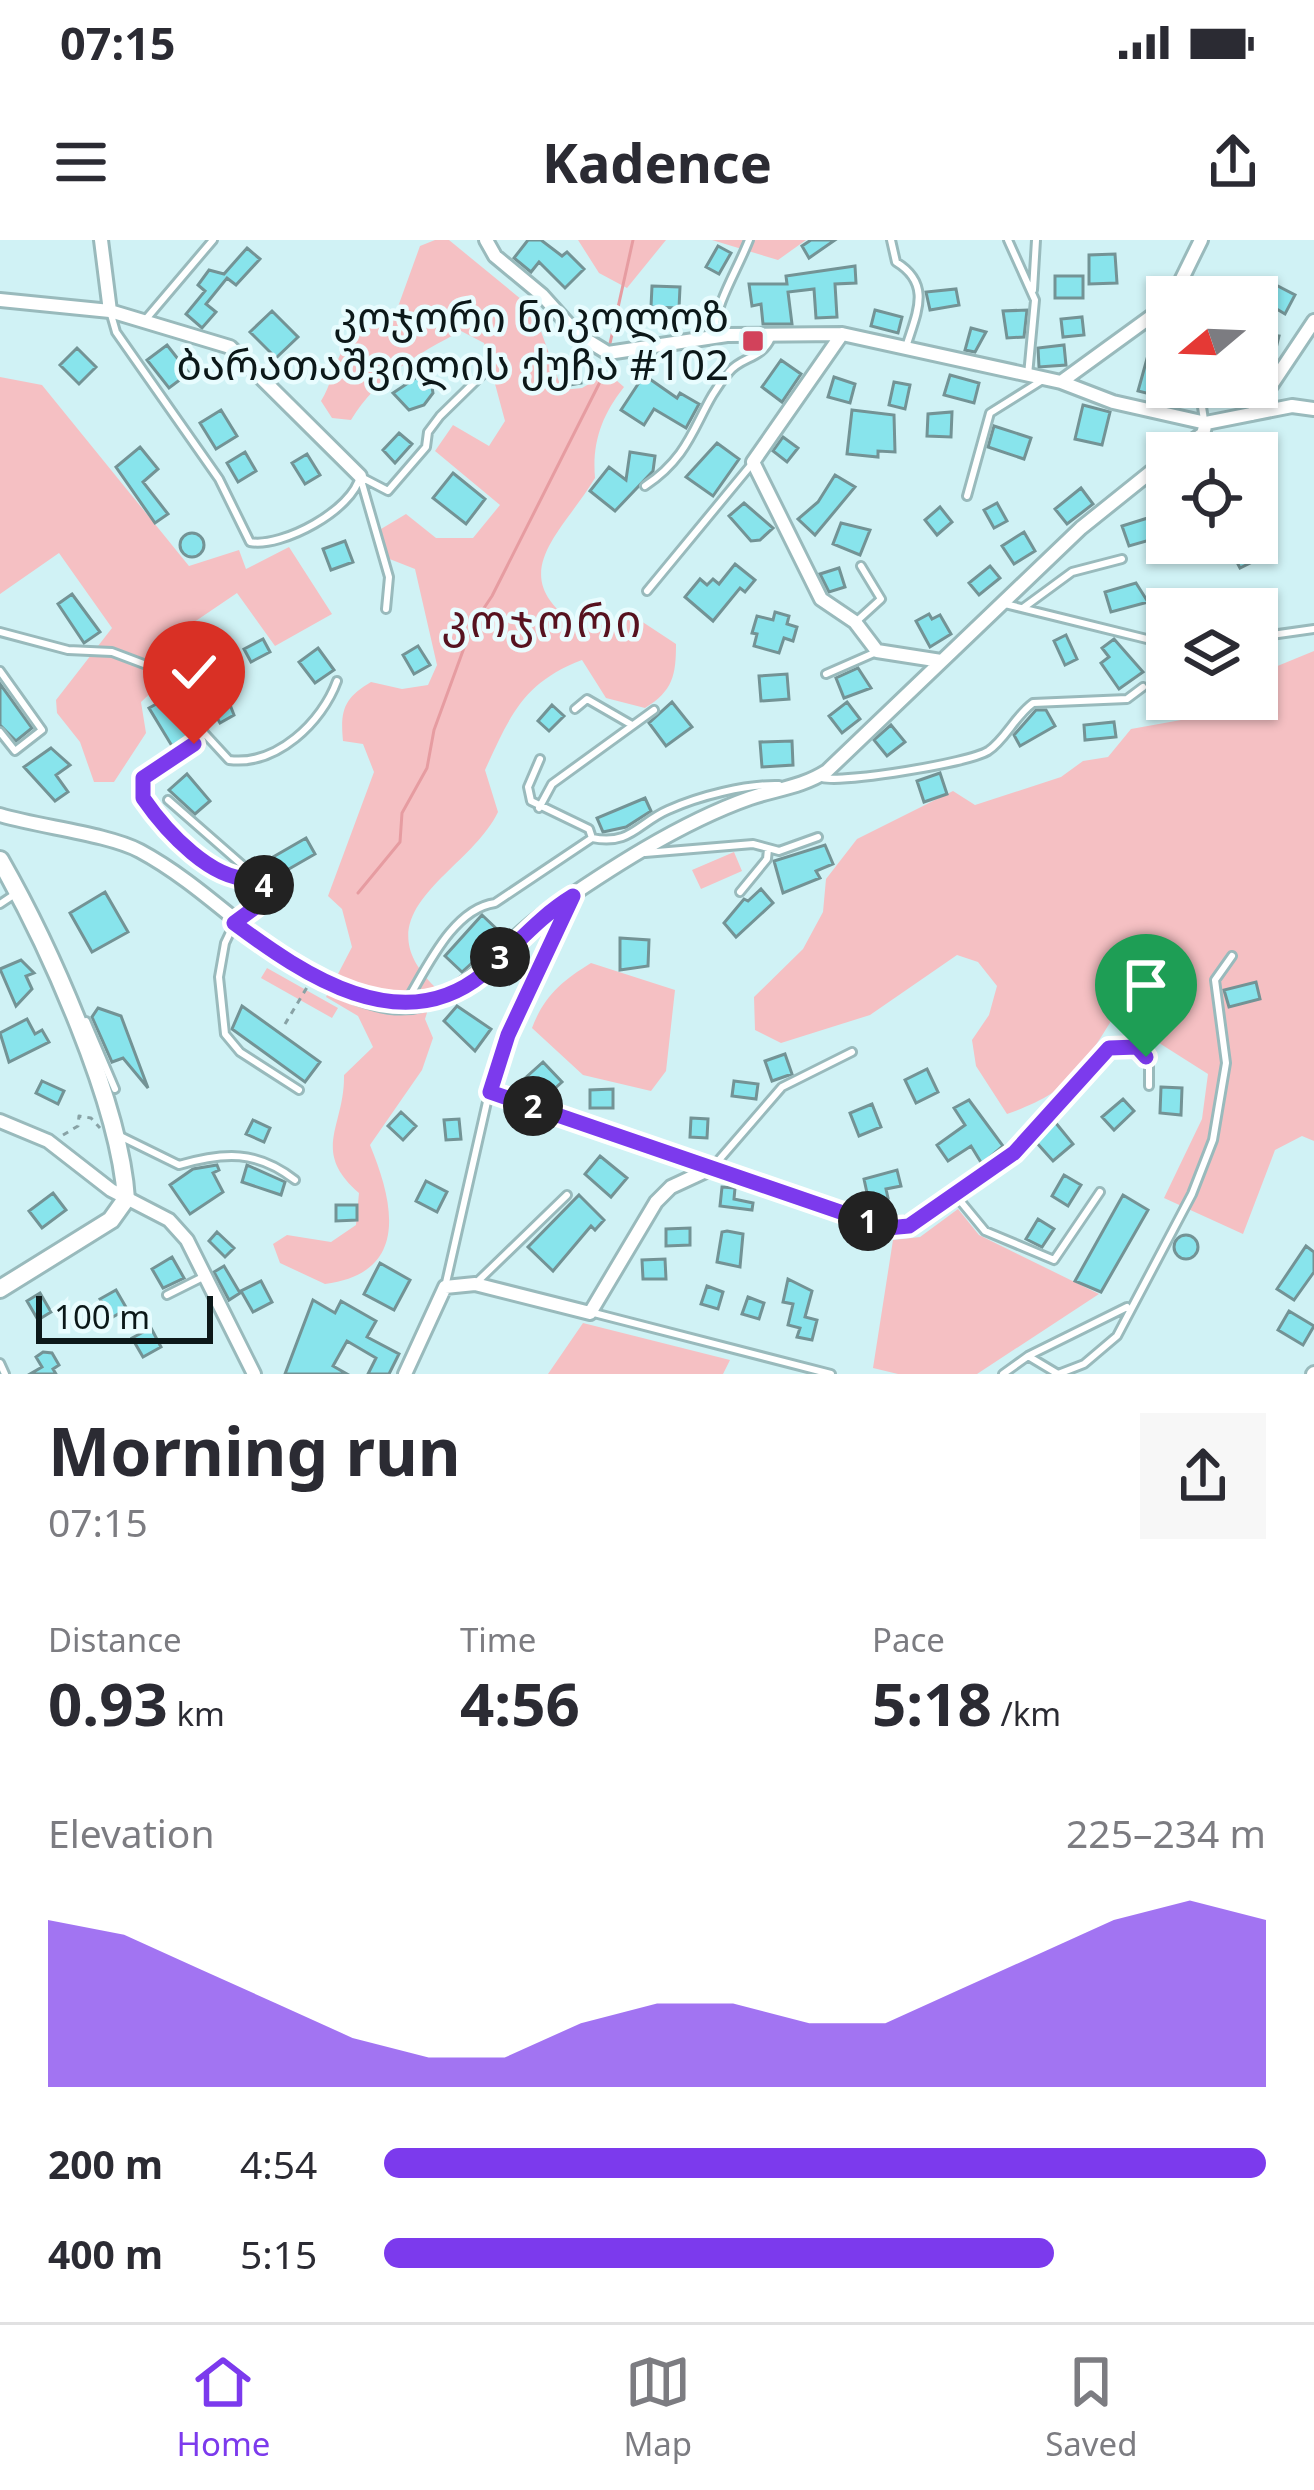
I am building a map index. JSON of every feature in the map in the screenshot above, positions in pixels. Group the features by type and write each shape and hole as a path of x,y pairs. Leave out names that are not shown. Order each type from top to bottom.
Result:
{"main road":[{"path":"0,860 71,1012 126,1199 111,1220 0,1289"}],"street":[{"path":"101,240 110,311"},
{"path":"487,240 495,256 597,350 620,353 713,336 842,334 1061,382 1113,402 1206,423 1292,406 1314,409"},
{"path":"1183,276 1201,240"},
{"path":"0,300 110,311 230,346 334,457 360,476"},
{"path":"1061,382 1146,319"},
{"path":"1252,414 1314,322"},
{"path":"842,334 753,462 821,599 855,622 878,651 941,661"},
{"path":"1204,432 1206,423"},
{"path":"0,815 142,852 234,923 315,974 380,1005 405,1004 467,985 540,916 642,854 748,798 817,777 1081,529 1146,476"},
{"path":"0,1121 48,1142 126,1199 169,1220 205,1276 254,1374"},
{"path":"405,1374 445,1286 475,1284 590,1312 656,1202 671,1187 712,1168 887,1228 909,1226 1014,1153 1028,1136"}],"lane":[{"path":"146,319 214,240"},
{"path":"713,336 720,298 737,276 749,240"},
{"path":"891,240 896,262 913,272 920,290 906,346"},
{"path":"1008,240 1033,294"},
{"path":"1028,375 1036,240"},
{"path":"110,311 116,332 219,479 250,542 270,542 316,521 347,501 360,476"},
{"path":"645,486 668,471 726,375 758,358 773,333"},
{"path":"360,476 388,491 426,447 428,432 440,416 489,368"},
{"path":"967,496 990,413 1043,380"},
{"path":"1203,408 1206,423"},
{"path":"647,591 753,462"},
{"path":"360,476 389,577 386,609"},
{"path":"1023,608 1086,565 1122,559"},
{"path":"855,622 881,599 861,566"},
{"path":"1002,604 1146,639"},
{"path":"1278,634 1314,629"},
{"path":"0,632 68,650 112,652 165,673 205,734 229,760 260,755 306,730 327,709 337,681"},
{"path":"826,674 878,651"},
{"path":"0,671 42,730 15,751 0,732"},
{"path":"817,777 836,781 973,756 991,750 1033,703 1127,699 1143,687"},
{"path":"575,710 587,699 632,725"},
{"path":"539,808 552,784 654,710"},
{"path":"205,734 143,778 143,798 212,868 228,878 256,878"},
{"path":"540,759 528,787 539,808 589,829 592,838"},
{"path":"405,1004 442,944 477,906 495,903 592,838 621,840 667,810 743,787 794,787"},
{"path":"168,800 264,885 264,896 234,923 219,977 225,1034 240,1052 299,1090"},
{"path":"642,854 753,844 768,849 818,837"},
{"path":"740,892 767,859 768,849"},
{"path":"0,904 18,892"},
{"path":"445,1286 508,1035 573,896"},
{"path":"1028,1356 1058,1374 1084,1364 1117,1336 1192,1194 1213,1140 1226,1063 1215,980 1232,956"},
{"path":"71,1012 84,1017 115,1089"},
{"path":"1028,1136 1109,1048 1137,1047 1149,1066 1149,1086"},
{"path":"490,1092 712,1168 782,1087 852,1052"},
{"path":"108,1130 179,1165 222,1153 272,1161 295,1180"},
{"path":"954,1194 985,1231 1054,1260 1100,1192"},
{"path":"475,1284 567,1195"},
{"path":"167,1295 205,1276"},
{"path":"1003,1374 1028,1356 1129,1306"},
{"path":"590,1312 831,1374"},
{"path":"0,1363 5,1374"}],"path":[{"path":"285,1024 315,974"},
{"path":"48,1142 78,1126 79,1116 108,1130"}],"shaded area":[{"path":"449,240 533,309 562,390 582,388 608,373 624,387 600,430 595,478 554,538 541,574 545,592 558,610 583,629 635,617 676,644 675,665 667,688 645,708 606,698 582,660 532,690 511,717 485,770 498,812 413,914 408,936 414,960 435,987 425,1019 433,1038 422,1070 370,1145 389,1212 383,1250 371,1266 325,1284 280,1263 273,1244 287,1235 331,1242 356,1225 359,1193 336,1164 334,1137 344,1075 373,1047 358,1016 326,997 352,947 342,909 328,896 374,772 363,744 343,741 343,713 349,700 371,682 402,689 428,685 437,665 415,569 387,558 381,529 406,514 436,538 473,538 500,505 435,451 453,425 489,446 505,421 484,343 461,331 386,379 351,420 332,418 321,401 344,348 395,315 420,246"},
{"path":"578,240 666,240 627,288 599,273"},
{"path":"712,240 806,240 778,260"},
{"path":"0,377 42,385 189,566 239,550 246,569 289,547 332,614 275,646 237,593 156,648 144,673 154,690 141,702 146,733 114,782 94,782 80,742 57,713 56,700 112,628 59,553 0,594"},
{"path":"1314,651 1314,1141 1302,1136 1275,1150 1243,1234 1164,1198 1202,1119 1208,1074 1115,1015 1061,1087 1007,1114 976,1066 972,1040 989,1015 997,986 978,962 957,955 870,1015 781,1043 755,1030 754,997 803,949 823,912 826,879 857,839 953,791 975,805 1061,777 1083,761 1108,757 1131,729 1181,720 1278,720 1278,666"},
{"path":"734,852 742,871 701,889 692,870"},
{"path":"591,963 675,990 666,1071 651,1091 583,1075 532,1028 555,990"},
{"path":"267,968 338,1008 332,1018 261,978"},
{"path":"958,1209 979,1235 1099,1294 977,1374 898,1374 873,1368 893,1240 920,1237"},
{"path":"583,1323 730,1360 723,1374 548,1374"}],"building":[{"path":"528,240 541,240 562,256 567,252 584,269 565,288 539,262 531,272 514,258"},
{"path":"811,240 835,240 809,258 802,246"},
{"path":"718,246 731,253 719,274 706,267"},
{"path":"247,248 260,259 236,285 227,278 206,304 216,312 202,328 186,314 205,291 198,285 209,270 224,274"},
{"path":"1115,254 1117,283 1089,284 1089,255"},
{"path":"855,266 856,283 835,284 837,317 816,318 814,289 788,292 792,324 763,324 761,304 752,306 749,284 787,284 786,276"},
{"path":"1055,276 1083,276 1083,298 1055,298"},
{"path":"652,286 680,287 679,308 651,307"},
{"path":"1278,286 1295,295 1285,314 1278,310"},
{"path":"956,289 959,305 930,310 926,292"},
{"path":"875,310 902,317 898,333 871,326"},
{"path":"1027,310 1024,337 1007,338 1003,311"},
{"path":"272,311 298,337 276,358 250,332"},
{"path":"1082,317 1084,335 1063,337 1061,319"},
{"path":"971,328 986,332 975,352 965,350"},
{"path":"167,345 189,373 169,388 147,360"},
{"path":"1064,345 1066,365 1039,367 1038,348"},
{"path":"77,348 96,367 79,384 60,365"},
{"path":"781,360 801,374 782,402 762,387"},
{"path":"1146,362 1146,393 1138,391"},
{"path":"578,363 581,383 564,386 561,366"},
{"path":"429,369 433,393 424,405 409,410 393,393"},
{"path":"644,375 677,398 680,393 699,404 686,428 654,409 644,425 621,410"},
{"path":"950,375 979,383 974,403 944,395"},
{"path":"834,377 855,384 850,403 828,397"},
{"path":"894,382 910,385 905,409 889,405"},
{"path":"1083,405 1110,412 1102,445 1075,439"},
{"path":"221,410 237,436 216,449 200,423"},
{"path":"852,410 894,415 895,452 878,451 878,457 847,454"},
{"path":"952,412 951,437 927,436 928,414"},
{"path":"994,426 1031,438 1024,459 988,447"},
{"path":"399,433 412,444 395,463 383,450"},
{"path":"783,437 798,448 787,462 773,451"},
{"path":"717,443 739,459 713,496 686,477"},
{"path":"140,447 158,469 143,482 168,514 155,523 116,467"},
{"path":"245,452 256,471 238,482 227,463"},
{"path":"630,452 655,456 653,471 615,511 590,491 609,467 626,480"},
{"path":"307,454 320,475 305,484 292,463"},
{"path":"453,473 485,499 466,524 433,498"},
{"path":"835,475 855,487 815,535 798,519 818,502"},
{"path":"1081,488 1093,504 1067,524 1055,509"},
{"path":"744,503 773,528 760,540 751,541 729,516"},
{"path":"997,503 1007,521 994,528 984,510"},
{"path":"940,507 952,522 937,535 925,520"},
{"path":"1146,519 1146,541 1129,546 1122,526"},
{"path":"841,523 870,530 860,555 833,544"},
{"path":"1024,532 1035,551 1014,564 1002,546"},
{"path":"192,533 204,545 192,557 180,545"},
{"path":"345,541 353,562 331,570 323,549"},
{"path":"735,564 755,580 745,592 740,588 713,621 685,597 700,579 707,585 713,579 719,584"},
{"path":"990,566 1000,578 979,595 969,583"},
{"path":"839,568 845,587 829,592 820,574"},
{"path":"1136,583 1146,603 1111,612 1105,592"},
{"path":"72,594 100,632 84,643 58,604"},
{"path":"775,612 789,616 787,624 797,627 793,641 784,638 779,653 754,646 757,634 752,633 757,616 773,620"},
{"path":"929,614 932,619 940,615 951,634 930,647 916,621"},
{"path":"1066,635 1077,659 1065,665 1054,641"},
{"path":"263,639 270,652 251,662 244,649"},
{"path":"1114,639 1143,672 1119,689 1101,663 1109,657 1102,648"},
{"path":"418,646 430,665 414,674 403,655"},
{"path":"189,648 196,659 207,653 213,662 208,665 234,715 220,723 211,707 201,713 163,663"},
{"path":"318,648 334,670 315,683 299,662"},
{"path":"858,668 871,688 844,698 836,678"},
{"path":"787,674 789,699 761,701 759,676"},
{"path":"0,684 32,728 16,741 0,725"},
{"path":"171,696 195,732 172,746 149,708"},
{"path":"672,702 692,727 666,746 649,723"},
{"path":"847,702 860,719 842,733 829,716"},
{"path":"552,705 564,716 549,731 538,721"},
{"path":"1036,710 1046,710 1055,726 1020,746 1014,735"},
{"path":"1114,722 1116,737 1085,740 1084,725"},
{"path":"891,725 905,742 887,756 874,740"},
{"path":"792,741 793,765 762,767 760,742"},
{"path":"51,748 70,765 56,775 68,792 55,801 24,767"},
{"path":"940,773 947,794 924,802 917,781"},
{"path":"187,774 210,801 195,814 169,790"},
{"path":"645,798 651,811 626,827 603,832 597,818"},
{"path":"306,838 315,854 282,873 273,857"},
{"path":"825,845 833,864 816,871 820,878 783,893 774,861"},
{"path":"761,889 773,903 736,937 724,923 744,899 748,901"},
{"path":"105,892 128,932 92,952 70,913"},
{"path":"482,915 503,935 462,972 445,956"},
{"path":"620,938 649,940 648,966 620,970"},
{"path":"21,960 34,973 26,976 32,989 16,1006 0,969"},
{"path":"1256,982 1260,999 1229,1007 1224,990"},
{"path":"242,1006 320,1062 305,1082 232,1029"},
{"path":"457,1006 491,1029 475,1051 444,1021"},
{"path":"98,1008 121,1016 148,1088 123,1058 112,1062 92,1017"},
{"path":"27,1019 35,1034 42,1030 49,1042 9,1062 0,1033"},
{"path":"785,1054 792,1074 772,1081 765,1061"},
{"path":"543,1062 562,1082 542,1100 523,1080"},
{"path":"927,1069 938,1092 916,1103 905,1080"},
{"path":"42,1081 64,1091 58,1104 36,1093"},
{"path":"734,1081 758,1084 756,1099 732,1096"},
{"path":"1161,1087 1182,1088 1181,1115 1160,1113"},
{"path":"613,1089 613,1108 590,1108 590,1090"},
{"path":"1123,1099 1134,1111 1114,1130 1102,1117"},
{"path":"969,1100 1003,1146 982,1164 971,1146 948,1161 937,1145 965,1125 954,1108"},
{"path":"872,1104 881,1127 859,1136 850,1113"},
{"path":"401,1112 416,1126 403,1140 388,1126"},
{"path":"691,1118 708,1119 707,1138 690,1137"},
{"path":"459,1119 461,1139 446,1140 444,1120"},
{"path":"253,1120 270,1128 264,1142 246,1134"},
{"path":"1055,1122 1073,1144 1053,1161 1036,1142"},
{"path":"600,1156 627,1178 611,1197 585,1174"},
{"path":"217,1165 219,1170 213,1173 223,1192 190,1214 170,1185 193,1169"},
{"path":"247,1165 285,1182 281,1195 242,1182"},
{"path":"897,1170 901,1186 886,1189 888,1198 869,1202 864,1179"},
{"path":"1064,1175 1081,1185 1068,1206 1052,1196"},
{"path":"426,1181 447,1192 437,1212 416,1201"},
{"path":"722,1187 735,1188 734,1199 753,1203 752,1210 720,1206"},
{"path":"53,1193 66,1210 42,1228 29,1211"},
{"path":"579,1195 604,1220 595,1230 591,1226 553,1271 528,1247"},
{"path":"1123,1195 1148,1210 1101,1292 1075,1281"},
{"path":"336,1205 357,1205 357,1220 336,1221"},
{"path":"1038,1219 1054,1229 1042,1247 1026,1239"},
{"path":"690,1228 690,1245 666,1246 666,1229"},
{"path":"217,1232 234,1248 225,1257 209,1241"},
{"path":"722,1232 743,1234 740,1267 717,1262"},
{"path":"1186,1235 1198,1247 1186,1259 1174,1247"},
{"path":"1306,1246 1314,1252 1314,1272 1294,1300 1277,1289"},
{"path":"172,1257 184,1278 163,1288 152,1269"},
{"path":"665,1259 666,1279 643,1279 642,1260"},
{"path":"380,1263 410,1280 394,1310 364,1294"},
{"path":"224,1266 240,1293 229,1300 214,1272"},
{"path":"788,1279 812,1291 805,1317 817,1320 812,1340 797,1337 800,1328 788,1325 793,1304 783,1302"},
{"path":"261,1281 272,1302 253,1312 241,1291"},
{"path":"707,1286 723,1292 718,1309 701,1304"},
{"path":"116,1290 127,1309 111,1318 100,1299"},
{"path":"40,1293 51,1312 38,1320 27,1301"},
{"path":"748,1297 764,1303 759,1319 742,1314"},
{"path":"313,1300 335,1313 341,1301 376,1321 367,1337 399,1354 389,1374 368,1374 376,1358 347,1341 333,1366 347,1374 285,1374"},
{"path":"1289,1311 1314,1326 1303,1345 1278,1330"},
{"path":"151,1328 161,1347 143,1357 132,1338"},
{"path":"52,1353 59,1365 53,1369 56,1374 30,1374 42,1367 36,1357"}],"waterway":[{"path":"609,348 633,240"},
{"path":"358,893 400,842 402,813 427,768 434,730 472,626 492,596 602,378 606,358"}],"place":[{"name":"კოჯორი ნიკოლოზ ბარათაშვილის ქუჩა #102","path":"753,341"}],"district":[{"name":"კოჯორი","path":"543,621"}],"route":[{"path":"194,744 143,778 143,798 212,868 228,878 256,878 264,885 257,906 234,923 263,945 380,1005 426,1001 483,974 540,916 573,896 508,1035 490,1092 887,1228 909,1226 1014,1153 1109,1048 1137,1047 1146,1057"}]}
